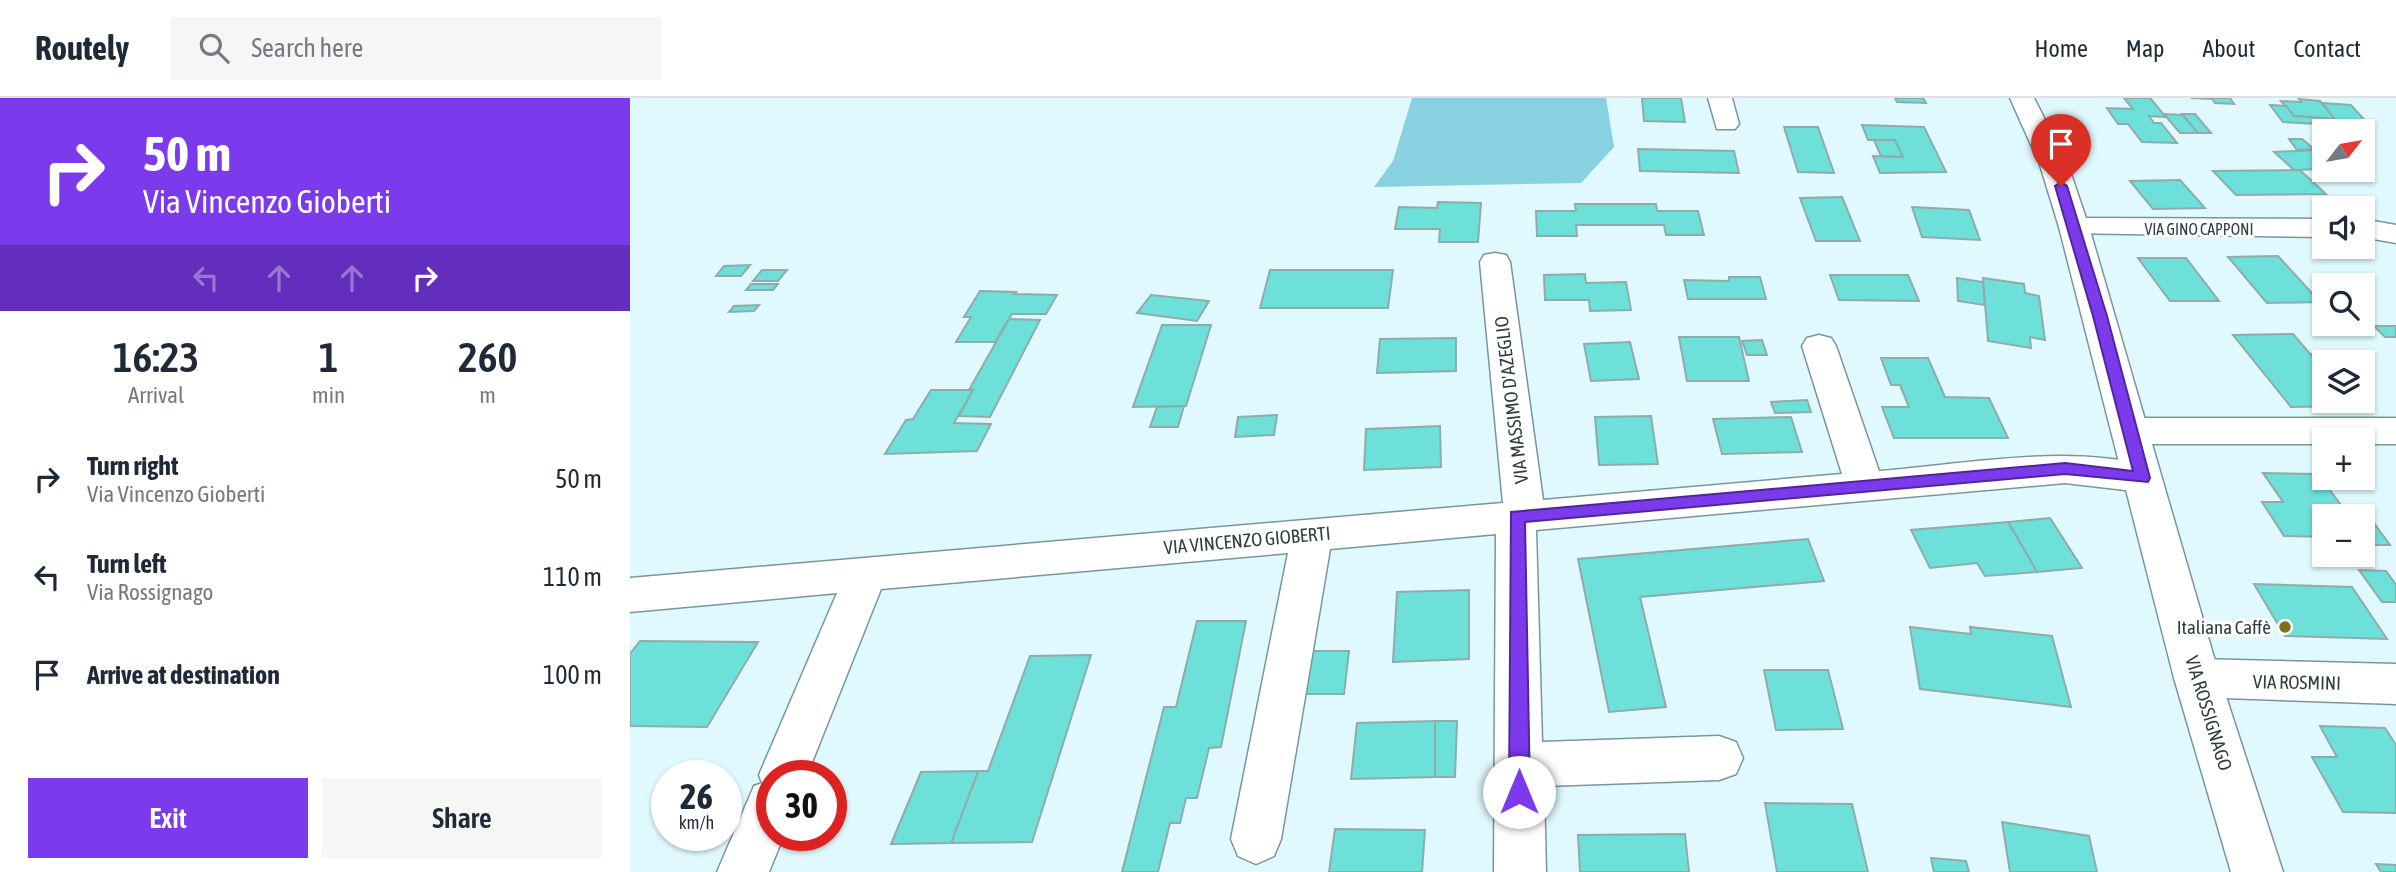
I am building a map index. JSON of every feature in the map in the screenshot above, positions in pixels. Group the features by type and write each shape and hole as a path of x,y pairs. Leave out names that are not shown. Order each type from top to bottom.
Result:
{"street":[{"path":"1720,98 1726,124"},
{"name":"VIA ROSSIGNAGO","path":"2022,98 2054,165 2074,227 2197,678 2257,872"},
{"name":"VIA GINO CAPPONI","path":"2074,227 2312,228"},
{"path":"2375,228 2395,228"},
{"name":"VIA MASSIMO D'AZEGLIO","path":"1495,262 1524,501 1516,516 1520,872"},
{"path":"1819,346 1865,486"},
{"path":"2130,431 2396,431"},
{"name":"VIA VINCENZO GIOBERTI","path":"630,595 2065,469 2142,478"},
{"path":"1256,839 1312,534"},
{"path":"789,760 866,574"},
{"name":"VIA ROSMINI","path":"2197,678 2396,684"},
{"path":"1519,765 1719,758"},
{"path":"744,872 756,842"}],"shaded area":[{"path":"1412,98 1606,98 1614,147 1581,183 1374,187 1393,161"}],"building":[{"path":"1642,98 1681,98 1685,122 1644,121"},
{"path":"1895,98 1923,98 1926,103 1897,102"},
{"path":"2124,98 2150,98 2166,117 2149,116 2154,123 2161,123 2177,143 2142,142 2128,124 2118,124 2107,108 2133,109"},
{"path":"2191,98 2230,98 2234,104 2215,103 2212,99"},
{"path":"2299,99 2320,101 2335,119 2294,116 2281,101 2301,102"},
{"path":"2322,103 2351,105 2364,119 2335,119"},
{"path":"2270,105 2286,106 2294,116 2335,119 2312,119 2312,124 2283,122"},
{"path":"2164,114 2183,115 2198,133 2180,133"},
{"path":"2182,114 2195,114 2211,133 2198,133"},
{"path":"1862,125 1924,127 1946,172 1880,173 1873,156 1903,157 1895,140 1868,140"},
{"path":"1784,127 1818,127 1834,173 1798,172"},
{"path":"2289,139 2302,139 2312,147 2312,149 2297,150"},
{"path":"1874,140 1895,140 1903,157 1881,156"},
{"path":"1638,149 1734,151 1739,173 1640,171"},
{"path":"2312,150 2312,169 2294,170 2274,152"},
{"path":"2300,170 2326,194 2236,195 2213,171"},
{"path":"2180,180 2205,208 2153,209 2130,181"},
{"path":"1842,197 1860,241 1816,241 1800,198"},
{"path":"1438,202 1481,203 1478,242 1439,242 1440,229 1395,229 1399,207 1437,208"},
{"path":"1575,204 1656,204 1657,211 1698,211 1704,235 1666,235 1664,225 1576,225 1577,236 1537,236 1536,211 1576,211"},
{"path":"1912,207 1969,210 1980,240 1922,237"},
{"path":"2278,256 2312,293 2312,302 2267,303 2228,257"},
{"path":"2138,258 2186,258 2219,301 2170,301"},
{"path":"750,265 741,276 716,276 724,266"},
{"path":"762,270 787,270 778,281 753,281"},
{"path":"1270,270 1393,270 1388,308 1260,308"},
{"path":"1585,274 1586,283 1626,282 1631,310 1590,311 1589,300 1545,300 1544,275"},
{"path":"1830,275 1908,275 1919,301 1839,300"},
{"path":"1729,277 1760,277 1766,299 1688,299 1684,280 1729,281"},
{"path":"1957,278 1983,282 1985,305 1958,301"},
{"path":"1983,278 2024,284 2025,293 2039,296 2045,340 2030,337 2031,348 1988,341"},
{"path":"751,284 778,284 773,290 746,290"},
{"path":"980,291 1057,295 1046,314 1012,314 995,342 956,342 971,317 964,317"},
{"path":"1151,295 1209,301 1197,321 1137,313"},
{"path":"759,305 754,311 729,312 734,306"},
{"path":"1009,319 1040,320 990,417 959,416 973,390 969,390"},
{"path":"1162,325 1211,325 1186,406 1133,407"},
{"path":"2375,326 2396,326 2396,337 2385,337"},
{"path":"2293,334 2312,356 2312,407 2291,407 2233,335"},
{"path":"1679,337 1739,337 1749,381 1687,381"},
{"path":"1456,338 1456,371 1377,373 1380,339"},
{"path":"1762,340 1767,355 1747,355 1742,341"},
{"path":"1630,342 1639,379 1591,381 1584,344"},
{"path":"1881,358 1928,358 1945,397 1989,398 2008,438 1894,438 1882,407 1909,407 1900,385 1891,385"},
{"path":"931,390 973,390 954,423 991,424 977,451 885,454 906,420 913,419"},
{"path":"1807,400 1811,412 1775,413 1771,402"},
{"path":"1184,406 1178,427 1150,427 1157,407"},
{"path":"1277,415 1274,435 1235,437 1238,417"},
{"path":"1651,416 1658,464 1599,465 1595,417"},
{"path":"1791,417 1802,452 1722,454 1713,419"},
{"path":"1440,426 1441,467 1364,470 1366,429"},
{"path":"2263,473 2312,474 2312,490 2330,490 2340,504 2312,504 2312,537 2284,536 2262,502 2283,502"},
{"path":"2050,518 2082,568 2037,572 2008,522"},
{"path":"2008,522 2037,572 1985,576 1977,563 1930,568 1911,530"},
{"path":"2375,524 2390,545 2375,545"},
{"path":"1808,539 1824,581 1640,597 1666,707 1609,712 1578,559"},
{"path":"2359,570 2386,571 2396,585 2396,602 2382,602"},
{"path":"2254,584 2352,587 2387,639 2285,636"},
{"path":"1469,590 1469,659 1393,662 1397,592"},
{"path":"1197,621 1246,621 1221,747 1209,748 1197,798 1186,798 1180,823 1170,823 1158,872 1122,872 1164,707 1176,707"},
{"path":"1910,627 1971,634 1970,627 2052,636 2071,707 1920,689"},
{"path":"640,641 758,642 707,727 630,726 630,654"},
{"path":"1308,651 1349,651 1344,694 1301,694"},
{"path":"1091,655 1032,842 951,843 978,771 988,771 1030,656"},
{"path":"1764,670 1828,670 1843,729 1776,730"},
{"path":"1435,721 1435,777 1351,779 1357,723"},
{"path":"1435,721 1457,721 1455,777 1435,777"},
{"path":"2320,726 2385,728 2396,745 2396,813 2343,812 2312,757 2337,757"},
{"path":"978,771 951,843 891,844 921,772"},
{"path":"1765,803 1852,804 1868,872 1777,872"},
{"path":"2002,822 2089,836 2097,872 2010,872"},
{"path":"1335,829 1425,830 1422,872 1329,872"},
{"path":"1685,834 1689,872 1580,872 1578,835"},
{"path":"1931,858 1966,861 1969,872 1934,872"},
{"path":"2376,864 2396,865 2396,872 2381,872"}],"place":[{"name":"Italiana Caffè","path":"2285,627"}],"route":[{"path":"1519,792 1516,516 2065,469 2142,478 2100,316 2061,186"}]}
